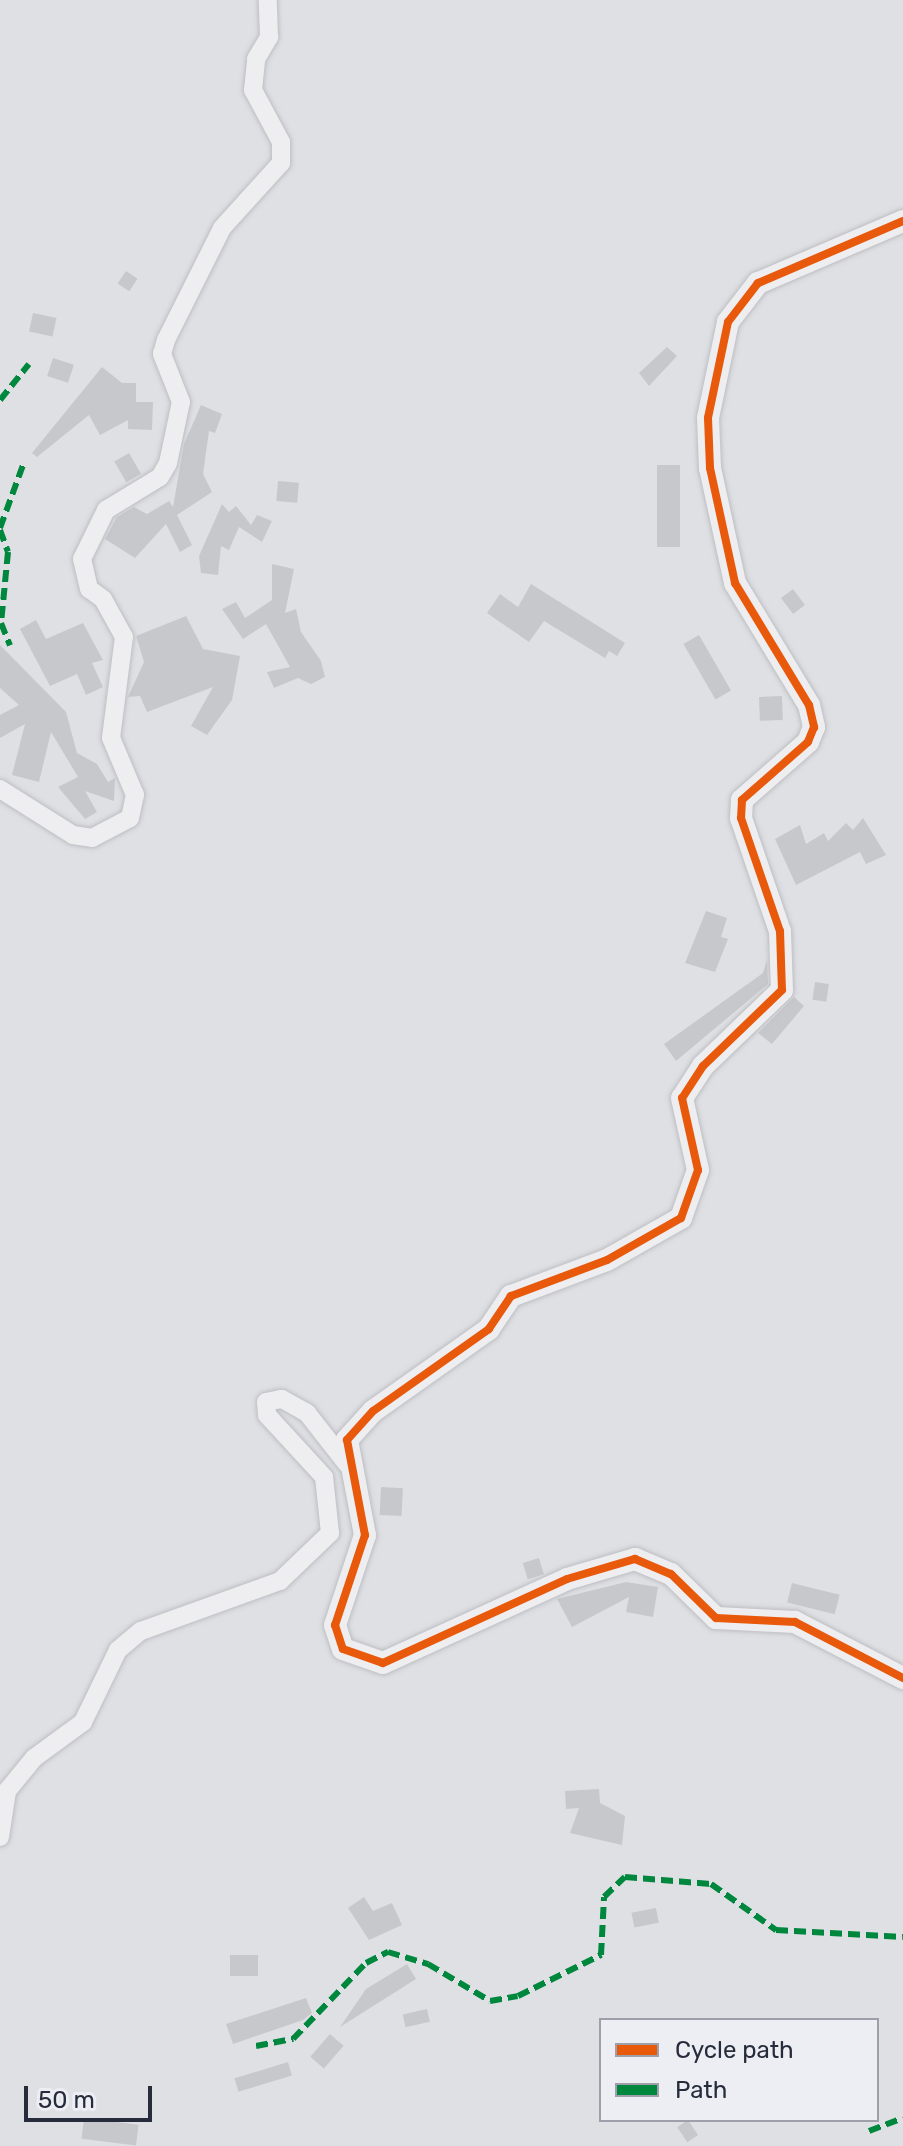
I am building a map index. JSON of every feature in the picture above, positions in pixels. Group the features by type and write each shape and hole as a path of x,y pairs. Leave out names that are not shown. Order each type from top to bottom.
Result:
{"street":[{"path":"0,789 73,835 92,838 130,818 135,795 111,738 124,637 103,599 89,589 82,559 106,510 160,477 168,463 181,402 162,354 166,340 222,228 281,163 281,142 253,90 256,59 269,37 268,0"},
{"path":"903,221 758,283 724,338 708,447 728,558 746,607 809,705 814,727 808,742 742,800 787,968 764,1012 703,1066 682,1098 698,1170 693,1197 681,1218 657,1233 511,1296 489,1329 358,1425 347,1440 347,1464 365,1535 335,1625 343,1649 363,1660 383,1663 567,1579 635,1559 671,1574 716,1618 795,1622 903,1678"},
{"path":"0,1837 7,1791 34,1758 83,1722 118,1650 141,1631 280,1581 330,1533 324,1477 267,1415 266,1402 282,1399 307,1413 347,1464"}],"building":[{"path":"126,271 138,279 129,291 118,283"},
{"path":"33,313 56,318 53,337 29,332"},
{"path":"667,347 677,356 649,386 639,373"},
{"path":"53,358 74,365 68,383 47,376"},
{"path":"102,367 122,383 136,383 136,402 153,402 152,430 128,429 128,420 100,435 89,415 37,457 32,453"},
{"path":"201,405 222,414 215,433 209,431 203,474 212,492 177,515 192,545 180,552 166,524 135,558 105,539 117,517 134,507 147,514 169,501 173,507 184,444"},
{"path":"129,453 141,474 126,482 114,462"},
{"path":"657,465 680,465 680,547 657,547"},
{"path":"278,481 299,483 297,503 276,501"},
{"path":"222,504 229,512 236,506 251,525 257,515 272,521 262,542 239,527 229,550 221,546 218,575 201,573 199,556"},
{"path":"272,564 294,569 285,613 296,609 301,632 321,661 325,677 311,684 298,678 274,688 267,672 290,667 266,624 243,639 222,609 236,602 245,618 272,600"},
{"path":"531,584 625,643 617,656 609,651 605,658 544,621 529,642 487,613 500,594 518,607"},
{"path":"793,589 805,605 793,614 781,598"},
{"path":"186,616 203,649 240,656 232,700 207,735 191,726 213,687 147,712 140,696 128,697 144,662 136,636"},
{"path":"36,620 46,639 83,623 103,660 92,663 103,687 86,695 77,674 50,686 20,629"},
{"path":"699,635 731,690 715,699 683,644"},
{"path":"0,645 66,712 77,753 97,764 108,782 115,778 114,801 85,791 97,812 85,819 58,787 78,777 51,732 39,782 12,775 25,724 0,738 0,715 19,705 0,688"},
{"path":"782,696 783,720 760,721 759,697"},
{"path":"863,818 886,855 866,864 860,852 796,885 775,839 800,825 806,844 824,833 828,841 846,823 853,830"},
{"path":"706,911 727,918 721,937 728,939 715,972 685,963"},
{"path":"767,960 768,984 676,1061 664,1044 763,973"},
{"path":"815,982 829,984 826,1002 812,1000"},
{"path":"794,997 804,1006 772,1044 758,1033"},
{"path":"381,1487 403,1488 402,1516 380,1515"},
{"path":"539,1558 544,1574 528,1579 523,1563"},
{"path":"626,1582 658,1587 653,1617 626,1612 629,1597 572,1627 557,1599"},
{"path":"792,1583 840,1595 835,1614 787,1602"},
{"path":"599,1789 600,1803 625,1816 622,1845 570,1833 579,1808 566,1809 565,1791"},
{"path":"364,1897 373,1911 392,1903 402,1925 369,1940 348,1908"},
{"path":"656,1908 659,1923 634,1927 631,1913"},
{"path":"230,1955 258,1955 258,1976 230,1976"},
{"path":"407,1964 416,1979 340,2027 366,1989"},
{"path":"306,1998 312,2013 303,2020 233,2044 226,2024"},
{"path":"427,2009 430,2022 406,2027 403,2015"},
{"path":"330,2034 344,2046 324,2068 310,2057"},
{"path":"288,2062 292,2075 239,2092 234,2078"},
{"path":"84,2118 139,2125 136,2146 81,2139"},
{"path":"685,2122 689,2122 698,2135 687,2142 677,2127"}],"marked path":[{"path":"0,400 29,364"},
{"path":"0,528 23,465"},
{"path":"0,530 8,552 1,623 10,645"},
{"path":"256,2046 293,2039 366,1963 388,1952 428,1964 490,2001 518,1996 601,1955 604,1897 625,1877 711,1884 776,1930 903,1937"},
{"path":"869,2131 903,2118"}],"cycle path":[{"path":"903,221 758,283 728,322 708,418 710,468 735,583 809,705 814,727 808,742 742,800 741,818 780,931 782,990 703,1066 682,1098 698,1170 681,1218 607,1260 511,1296 489,1329 373,1411 347,1440 365,1535 335,1625 343,1649 383,1663 567,1579 635,1559 671,1574 716,1618 795,1622 903,1678"}]}
